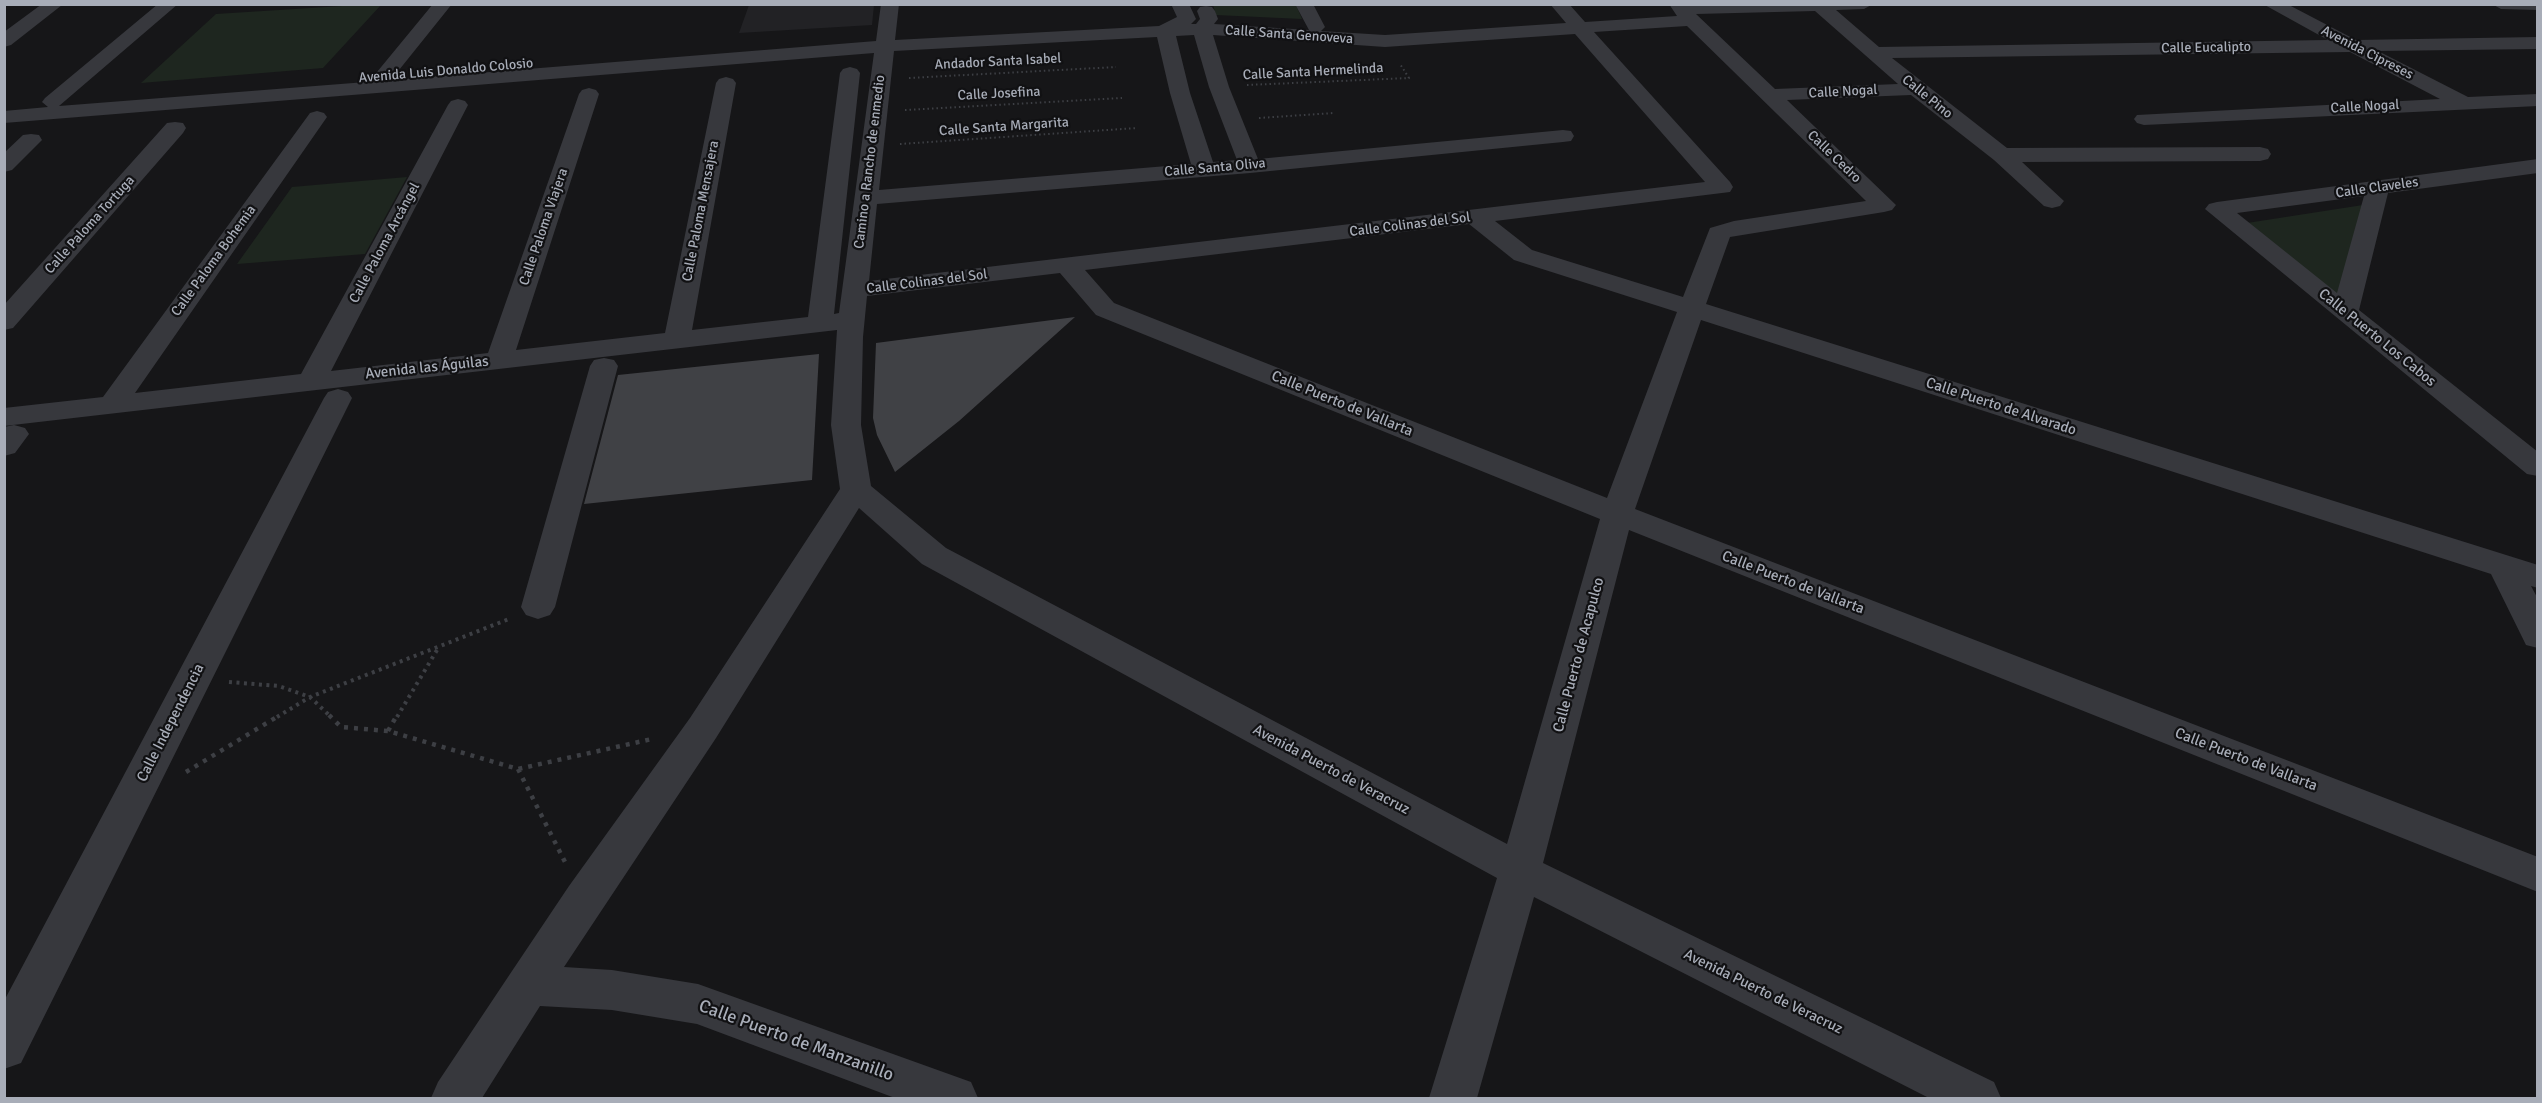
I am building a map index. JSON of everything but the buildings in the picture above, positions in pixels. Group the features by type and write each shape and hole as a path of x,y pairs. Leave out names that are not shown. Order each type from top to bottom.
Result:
{"street":[{"path":"24,7 62,4"},
{"path":"52,102 169,4"},
{"path":"384,76 443,4"},
{"name":"Camino a Rancho de enmedio","path":"840,327 854,290 890,4"},
{"path":"1305,4 1316,27"},
{"name":"Calle Santa Genoveva","path":"886,40 1196,15 1316,27 1383,29 1570,17 1864,4"},
{"name":"Avenida Cipreses","path":"2272,4 2462,102"},
{"path":"2501,4 2538,5"},
{"path":"4,41 53,5"},
{"name":"Calle Pino","path":"1820,6 2044,193"},
{"name":"Calle Cedro","path":"1683,12 1884,205 1734,228"},
{"path":"886,40 1165,30 1196,15 1219,87 1250,166"},
{"name":"Calle Santa Genoveva","path":"1196,15 1385,40 1570,17"},
{"name":"Calle Colinas del Sol","path":"854,290 1722,188 1570,17"},
{"path":"1165,30 1180,93 1204,169"},
{"name":"Avenida Luis Donaldo Colosio","path":"4,106 351,85 384,76 886,40"},
{"name":"Avenida Luis Donaldo Colosio","path":"4,117 886,40"},
{"name":"Calle Eucalipto","path":"1875,53 2538,43"},
{"path":"455,1098 584,899 703,728 856,489 846,425 840,327 850,73"},
{"name":"Calle Paloma Mensajera","path":"677,339 726,83"},
{"name":"Calle Nogal","path":"1770,95 1916,88"},
{"name":"Calle Paloma Viajera","path":"499,361 589,94"},
{"name":"Calle Nogal","path":"2144,119 2538,100"},
{"name":"Calle Paloma Arcángel","path":"325,389 458,105"},
{"name":"Calle Paloma Bohemia","path":"112,405 317,117"},
{"name":"Calle Paloma Tortuga","path":"4,322 176,128"},
{"name":"Calle Santa Oliva","path":"866,198 1250,166 1563,136"},
{"path":"4,165 31,140"},
{"path":"2002,156 2260,154"},
{"name":"Calle Claveles","path":"2217,209 2378,187 2532,171"},
{"path":"2345,312 2378,187"},
{"name":"Calle Puerto Los Cabos","path":"2217,209 2538,467"},
{"name":"Calle Puerto de Alvarado","path":"1475,217 1523,255 2538,578"},
{"name":"Calle Puerto de Acapulco","path":"1453,1098 1520,871 1617,514 1719,233 1734,228"},
{"name":"Calle Puerto de Vallarta","path":"1067,265 1105,309 1617,514 2538,875"},
{"name":"Avenida las Águilas","path":"7,433 325,389 499,361 677,339 840,327"},
{"name":"Avenida las Águilas","path":"7,433 112,405 604,366 840,327"},
{"path":"538,607 604,366"},
{"name":"Calle Independencia","path":"4,1048 193,678 325,389"},
{"name":"Avenida Puerto de Veracruz","path":"856,489 934,556 1520,871 1977,1098"},
{"path":"2505,567 2538,636"},
{"name":"Calle Puerto de Manzanillo","path":"528,985 612,990 698,1004 954,1098"}],"path":[{"name":"Andador Santa Isabel","path":"881,79 1116,67"},
{"name":"Calle Santa Hermelinda","path":"1219,87 1409,78"},
{"name":"Calle Josefina","path":"877,112 1122,98"},
{"path":"1231,120 1334,113"},
{"name":"Calle Santa Margarita","path":"872,146 1137,128"},
{"path":"179,776 310,697 437,649 538,607"},
{"path":"388,731 437,649"},
{"path":"193,678 279,686 310,697 341,727 388,731 518,769 703,728"},
{"path":"518,769 584,899"}],"shaded area":[{"path":"381,5 323,68 141,83 216,14"},
{"path":"749,5 874,5 872,25 739,33"},
{"path":"1213,5 1296,5 1302,19 1216,15"},
{"path":"407,177 365,254 237,264 292,187"},
{"path":"2363,205 2338,299 2247,223"}]}
